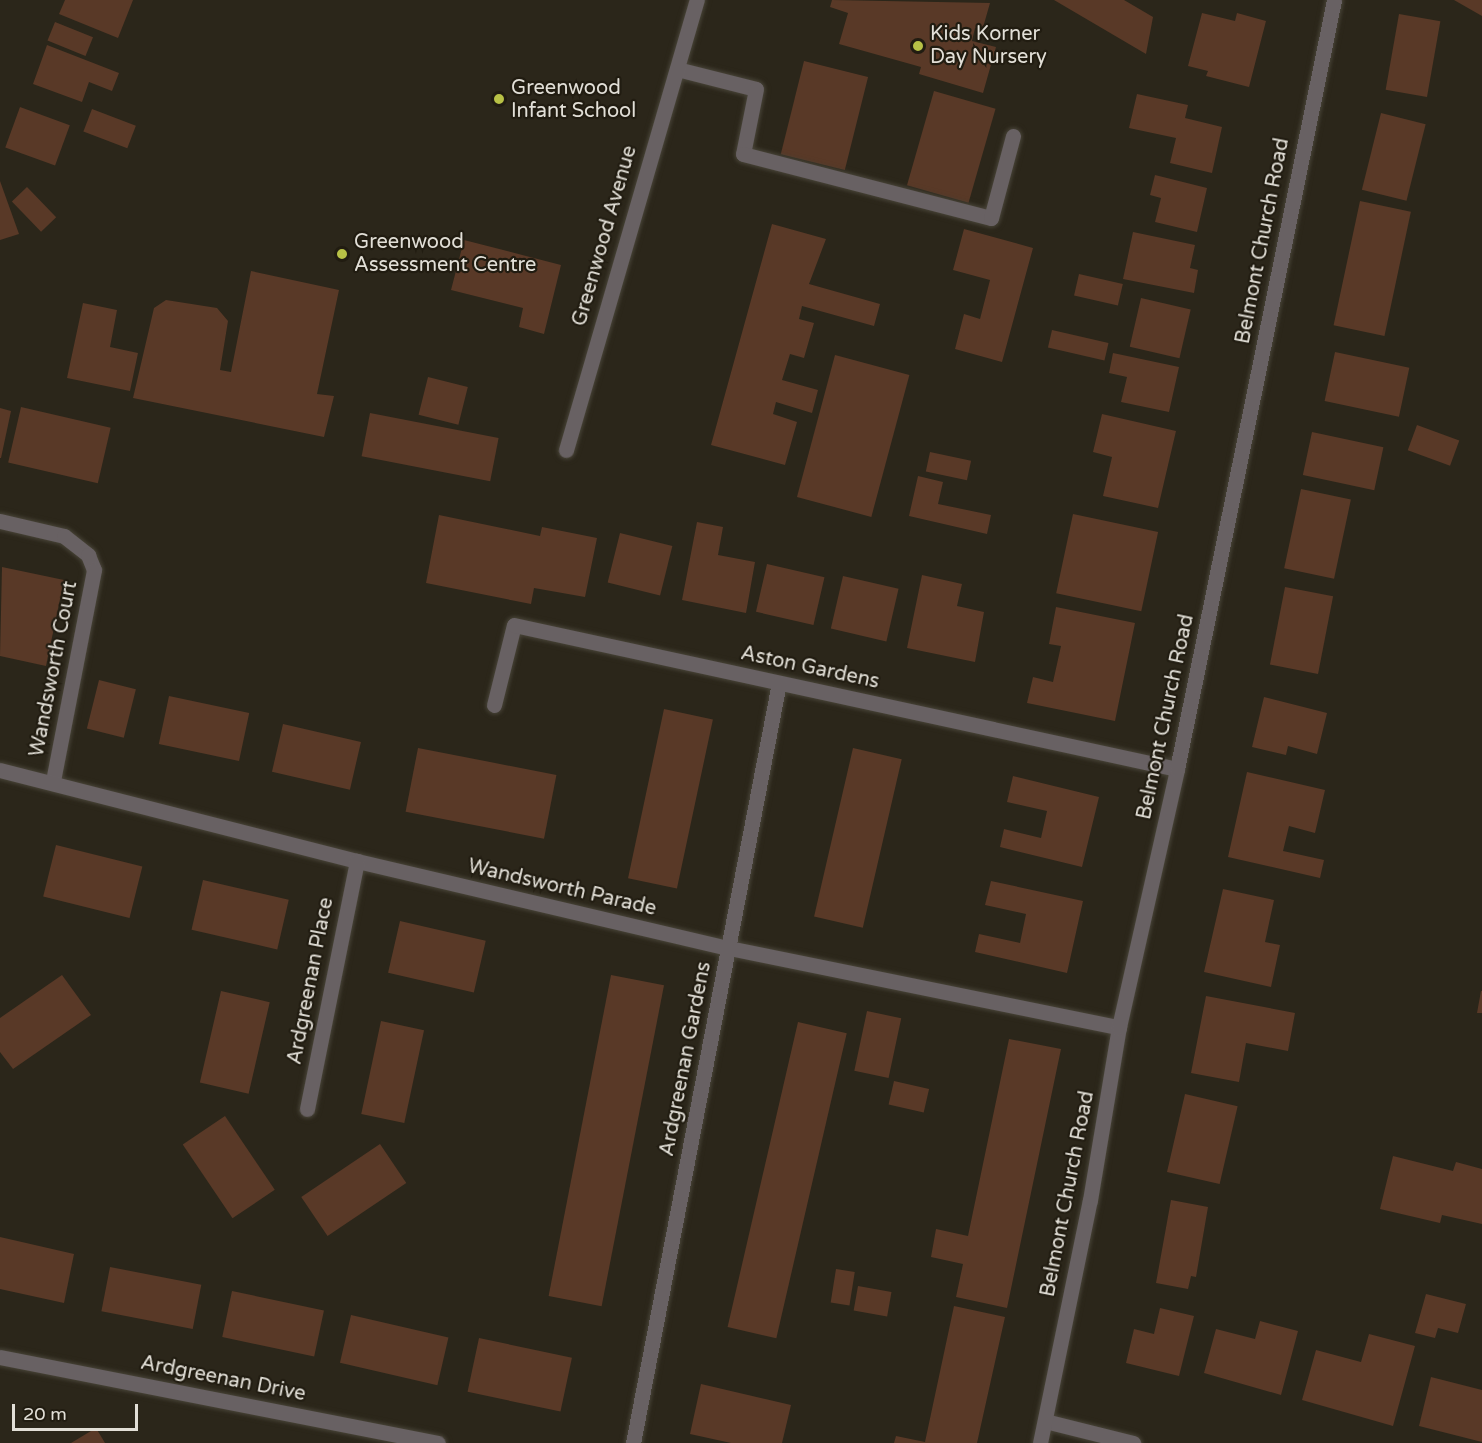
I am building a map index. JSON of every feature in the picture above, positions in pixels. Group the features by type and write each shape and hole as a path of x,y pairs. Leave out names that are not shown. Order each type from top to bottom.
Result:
{"street":[{"name":"Greenwood Avenue","path":"566,450 697,0"},
{"name":"Belmont Church Road","path":"1040,1443 1090,1200 1119,1027 1177,769 1334,0"},
{"path":"676,69 756,89 743,154 991,218 1013,136"},
{"name":"Wandsworth Court","path":"0,521 70,539 88,555 94,570 53,781"},
{"name":"Aston Gardens","path":"494,705 514,625 1177,769"},
{"name":"Ardgreenan Gardens","path":"633,1443 779,683"},
{"name":"Wandsworth Parade","path":"0,770 53,781 357,861 729,948 1119,1027"},
{"name":"Ardgreenan Place","path":"307,1109 357,861"},
{"name":"Ardgreenan Drive","path":"0,1357 438,1443"},
{"path":"1045,1421 1133,1443"}],"building":[{"path":"65,0 133,0 118,38 59,14"},
{"name":"Kids Korner Day Nursery","path":"832,0 990,3 982,31 975,28 972,41 996,47 983,93 919,74 921,67 839,44 848,13 830,7"},
{"path":"1054,0 1124,0 1153,17 1146,54"},
{"path":"1454,0 1482,0 1482,16"},
{"path":"1202,13 1235,21 1237,13 1266,21 1249,87 1206,76 1208,71 1188,66"},
{"path":"1399,14 1440,21 1427,97 1386,90"},
{"path":"55,22 93,37 86,56 48,41"},
{"path":"47,45 119,73 112,91 89,82 82,102 33,84"},
{"path":"804,61 868,77 845,170 781,154"},
{"path":"934,91 996,109 969,203 907,185"},
{"path":"1137,94 1188,105 1185,118 1222,127 1212,173 1170,163 1176,138 1129,128"},
{"path":"20,107 70,125 55,166 5,147"},
{"path":"92,109 136,126 127,148 83,131"},
{"path":"1381,113 1426,124 1407,201 1362,190"},
{"path":"1155,175 1207,188 1197,232 1155,222 1161,198 1150,195"},
{"path":"0,181 19,234 0,240"},
{"path":"27,187 56,217 41,232 12,202"},
{"path":"1360,201 1411,212 1384,336 1334,325"},
{"path":"772,224 826,239 809,284 880,304 874,326 802,306 799,319 814,323 804,358 790,354 782,380 818,390 812,413 776,402 773,414 797,422 785,465 711,445"},
{"path":"964,229 1033,248 1002,362 955,349 964,314 980,319 990,280 953,270"},
{"path":"1133,232 1195,245 1190,268 1198,270 1194,293 1123,279"},
{"path":"464,240 561,265 544,334 519,327 523,308 451,290"},
{"path":"251,271 339,290 317,394 334,396 324,437 133,398 154,308 166,300 217,308 228,321 220,370 231,372"},
{"path":"1079,274 1123,284 1118,306 1074,295"},
{"path":"1141,298 1191,309 1179,358 1130,347"},
{"path":"83,303 117,310 110,347 138,353 130,391 67,378"},
{"path":"1052,330 1109,343 1104,361 1048,348"},
{"path":"1335,352 1409,368 1399,417 1325,401"},
{"path":"1113,353 1179,367 1169,412 1121,402 1127,377 1109,373"},
{"path":"835,355 909,375 871,517 797,497"},
{"path":"428,377 468,387 458,425 419,415"},
{"path":"21,407 111,428 98,483 8,463"},
{"path":"0,408 11,411 1,458 0,458"},
{"path":"370,413 499,438 490,481 362,456"},
{"path":"1102,414 1176,431 1158,508 1103,496 1112,457 1093,452"},
{"path":"1417,425 1459,440 1450,466 1408,450"},
{"path":"1312,432 1383,447 1374,490 1303,475"},
{"path":"930,452 971,461 967,480 926,472"},
{"path":"918,476 943,482 938,504 991,515 987,534 909,516"},
{"path":"1301,489 1351,500 1334,579 1284,568"},
{"path":"1073,514 1158,532 1141,611 1056,593"},
{"path":"439,515 540,536 542,527 597,538 585,597 534,588 531,604 426,583"},
{"path":"697,522 723,527 718,555 755,562 746,613 682,600"},
{"path":"620,533 672,546 660,596 608,582"},
{"path":"767,564 824,577 813,625 756,612"},
{"path":"2,567 64,580 46,666 0,656"},
{"path":"922,575 962,584 957,606 984,612 975,662 907,648"},
{"path":"843,576 899,589 886,641 831,629"},
{"path":"1285,587 1333,596 1318,674 1270,665"},
{"path":"1056,607 1135,623 1115,721 1027,703 1033,677 1053,682 1061,646 1049,644"},
{"path":"99,680 136,689 124,738 87,729"},
{"path":"169,696 249,713 239,761 159,744"},
{"path":"1264,697 1327,713 1317,754 1288,746 1286,755 1252,747"},
{"path":"664,709 713,719 677,889 628,878"},
{"path":"283,724 361,742 350,790 272,772"},
{"path":"418,748 556,775 544,839 406,812"},
{"path":"853,748 902,759 863,928 814,917"},
{"path":"1247,772 1325,790 1315,833 1289,826 1283,851 1324,860 1320,878 1228,857"},
{"path":"1013,776 1099,797 1082,867 1000,847 1004,829 1041,838 1047,811 1007,802"},
{"path":"56,845 142,867 130,918 43,896"},
{"path":"203,880 289,900 277,949 192,930"},
{"path":"991,881 1083,901 1067,973 975,952 979,934 1020,943 1026,914 985,905"},
{"path":"1223,889 1274,900 1265,942 1280,945 1271,987 1204,972"},
{"path":"400,921 486,941 474,992 388,973"},
{"path":"62,975 91,1015 13,1069 0,1052 0,1018"},
{"path":"611,975 664,985 602,1306 549,1296"},
{"path":"221,991 270,1002 249,1094 200,1083"},
{"path":"1481,991 1482,1013 1477,1013"},
{"path":"1206,996 1295,1013 1288,1051 1246,1043 1239,1082 1191,1073"},
{"path":"867,1011 901,1018 889,1078 854,1071"},
{"path":"381,1021 424,1030 404,1123 361,1114"},
{"path":"798,1022 847,1033 776,1338 728,1327"},
{"path":"1009,1039 1061,1049 1007,1308 956,1297 963,1264 931,1257 936,1229 968,1236"},
{"path":"894,1081 929,1089 924,1112 889,1104"},
{"path":"1185,1094 1238,1106 1220,1184 1167,1172"},
{"path":"225,1116 275,1190 232,1218 183,1145"},
{"path":"380,1144 406,1183 328,1236 301,1197"},
{"path":"1393,1156 1453,1171 1456,1162 1482,1169 1482,1224 1442,1215 1440,1223 1380,1209"},
{"path":"1171,1200 1208,1207 1196,1277 1191,1276 1188,1289 1156,1283"},
{"path":"0,1237 74,1254 64,1303 0,1289"},
{"path":"110,1267 201,1285 193,1329 101,1311"},
{"path":"836,1269 855,1272 849,1306 831,1303"},
{"path":"858,1286 891,1292 887,1317 854,1311"},
{"path":"232,1291 324,1311 314,1357 222,1337"},
{"path":"1426,1294 1466,1304 1458,1333 1438,1328 1435,1338 1415,1333"},
{"path":"954,1306 1005,1317 977,1443 894,1443 896,1436 925,1442"},
{"path":"1160,1308 1194,1316 1179,1376 1126,1363 1134,1329 1154,1334"},
{"path":"351,1315 448,1337 437,1385 340,1363"},
{"path":"1260,1321 1298,1331 1281,1395 1204,1373 1216,1329 1255,1339"},
{"path":"1369,1334 1415,1346 1393,1426 1302,1400 1316,1350 1361,1362"},
{"path":"479,1338 572,1358 560,1412 468,1392"},
{"path":"1431,1377 1482,1390 1482,1442 1419,1426"},
{"path":"701,1384 791,1405 782,1443 731,1443 690,1434"},
{"path":"96,1428 105,1443 71,1443"}],"place":[{"name":"Kids Korner Day Nursery","path":"918,46"},
{"name":"Greenwood Infant School","path":"499,99"},
{"name":"Greenwood Assessment Centre","path":"342,254"}]}
